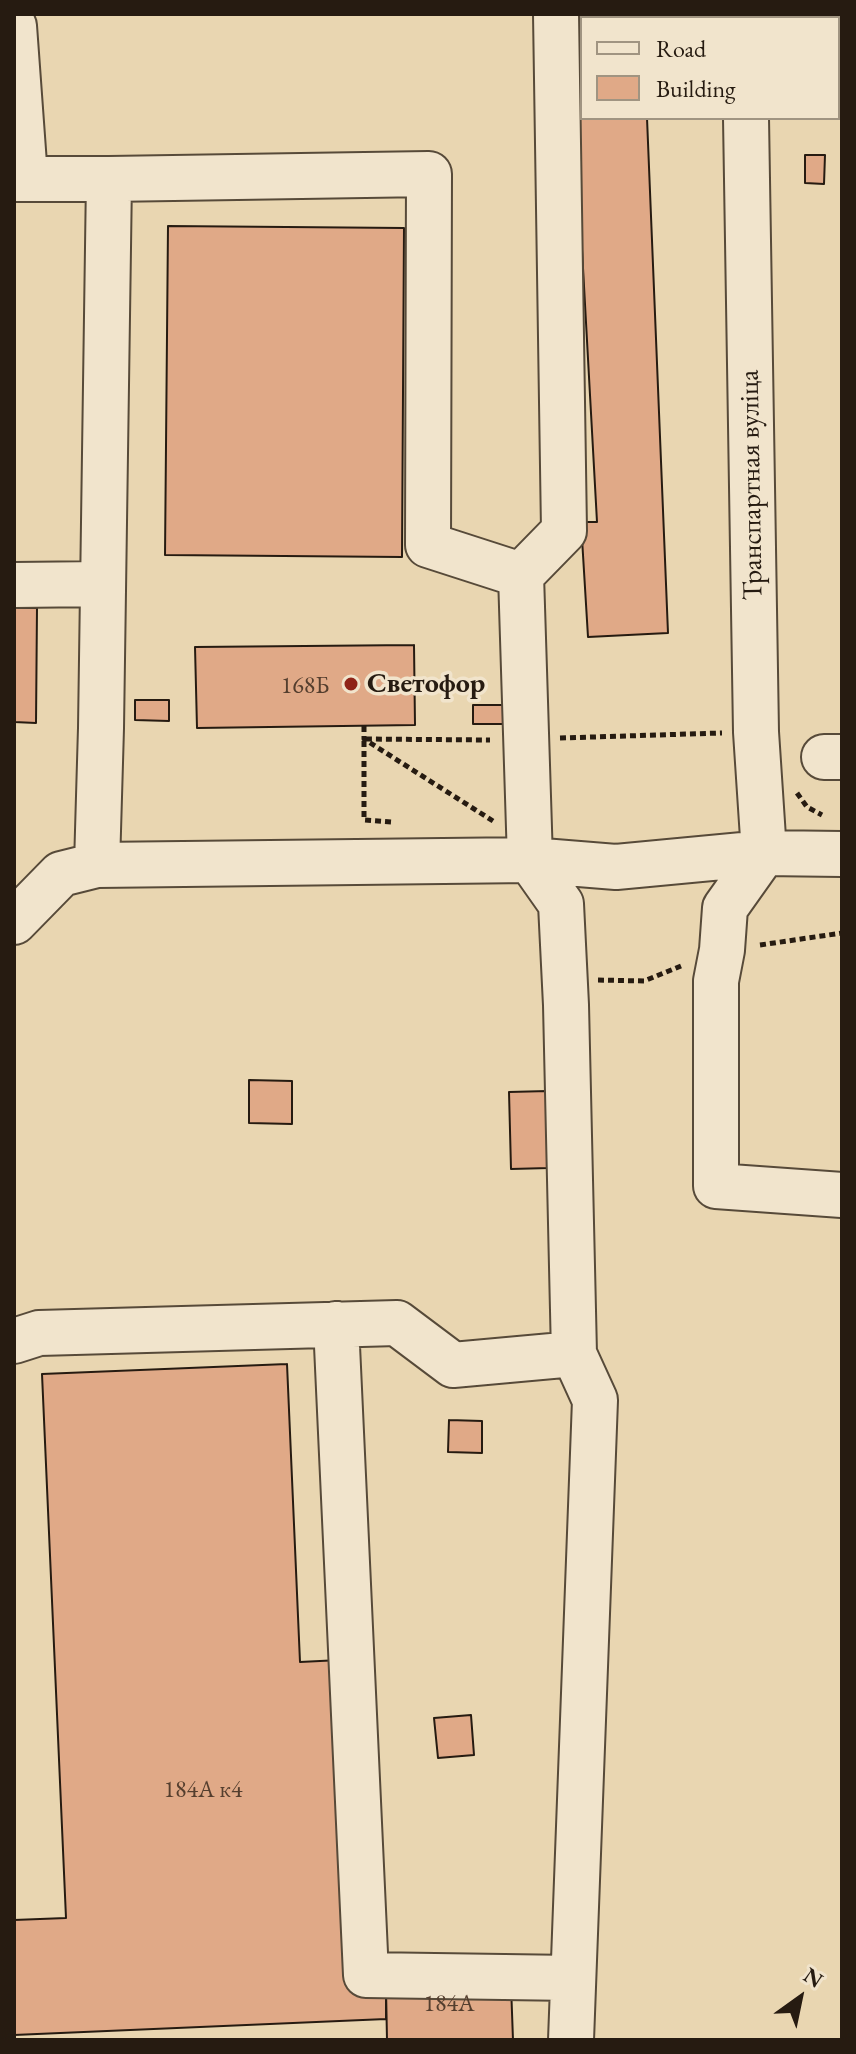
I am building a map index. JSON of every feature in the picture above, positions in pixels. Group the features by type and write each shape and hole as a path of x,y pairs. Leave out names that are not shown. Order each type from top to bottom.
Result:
{"street":[{"path":"556,14 564,531 521,575 530,860 561,904 574,1354 595,1400 571,2040"},
{"path":"14,26 20,178 429,174 428,545 521,575"},
{"name":"Транспартная вуліца","path":"746,120 756,732 764,853"},
{"path":"97,865 109,179"},
{"path":"14,585 103,584"},
{"path":"14,922 61,874 97,865 530,860 616,867 764,853 838,836"},
{"path":"764,853 725,908 716,981 716,1186 842,1195"},
{"path":"14,1341 39,1333 397,1323 453,1365 574,1354"},
{"path":"336,1324 366,1975 573,1978"}],"path":[{"path":"364,726 364,820 395,822"},
{"path":"364,739 526,739 756,732"},
{"path":"364,739 493,822"},
{"path":"794,788 807,807 824,816 838,836"},
{"path":"565,980 644,981 722,950 842,933"}],"building":[{"path":"569,14 643,14 580,16 580,120 647,120 668,633 588,637 581,522 597,522"},
{"path":"805,155 825,155 824,184 805,183"},
{"path":"168,226 404,228 402,557 165,555"},
{"path":"14,608 37,608 36,723 14,722"},
{"path":"414,645 415,725 197,728 195,647"},
{"path":"135,700 169,700 169,721 135,720"},
{"path":"473,705 508,705 506,724 473,724"},
{"path":"249,1080 292,1081 292,1124 249,1123"},
{"path":"548,1091 549,1168 511,1169 509,1092"},
{"path":"287,1364 300,1662 340,1660 386,1989 386,2019 14,2035 14,1920 66,1918 42,1374"},
{"path":"449,1420 482,1421 482,1453 448,1452"},
{"path":"471,1715 474,1755 438,1758 434,1718"},
{"path":"511,1985 513,2040 387,2040 386,1989"}],"place":[{"name":"Светофор","path":"351,684"}]}
